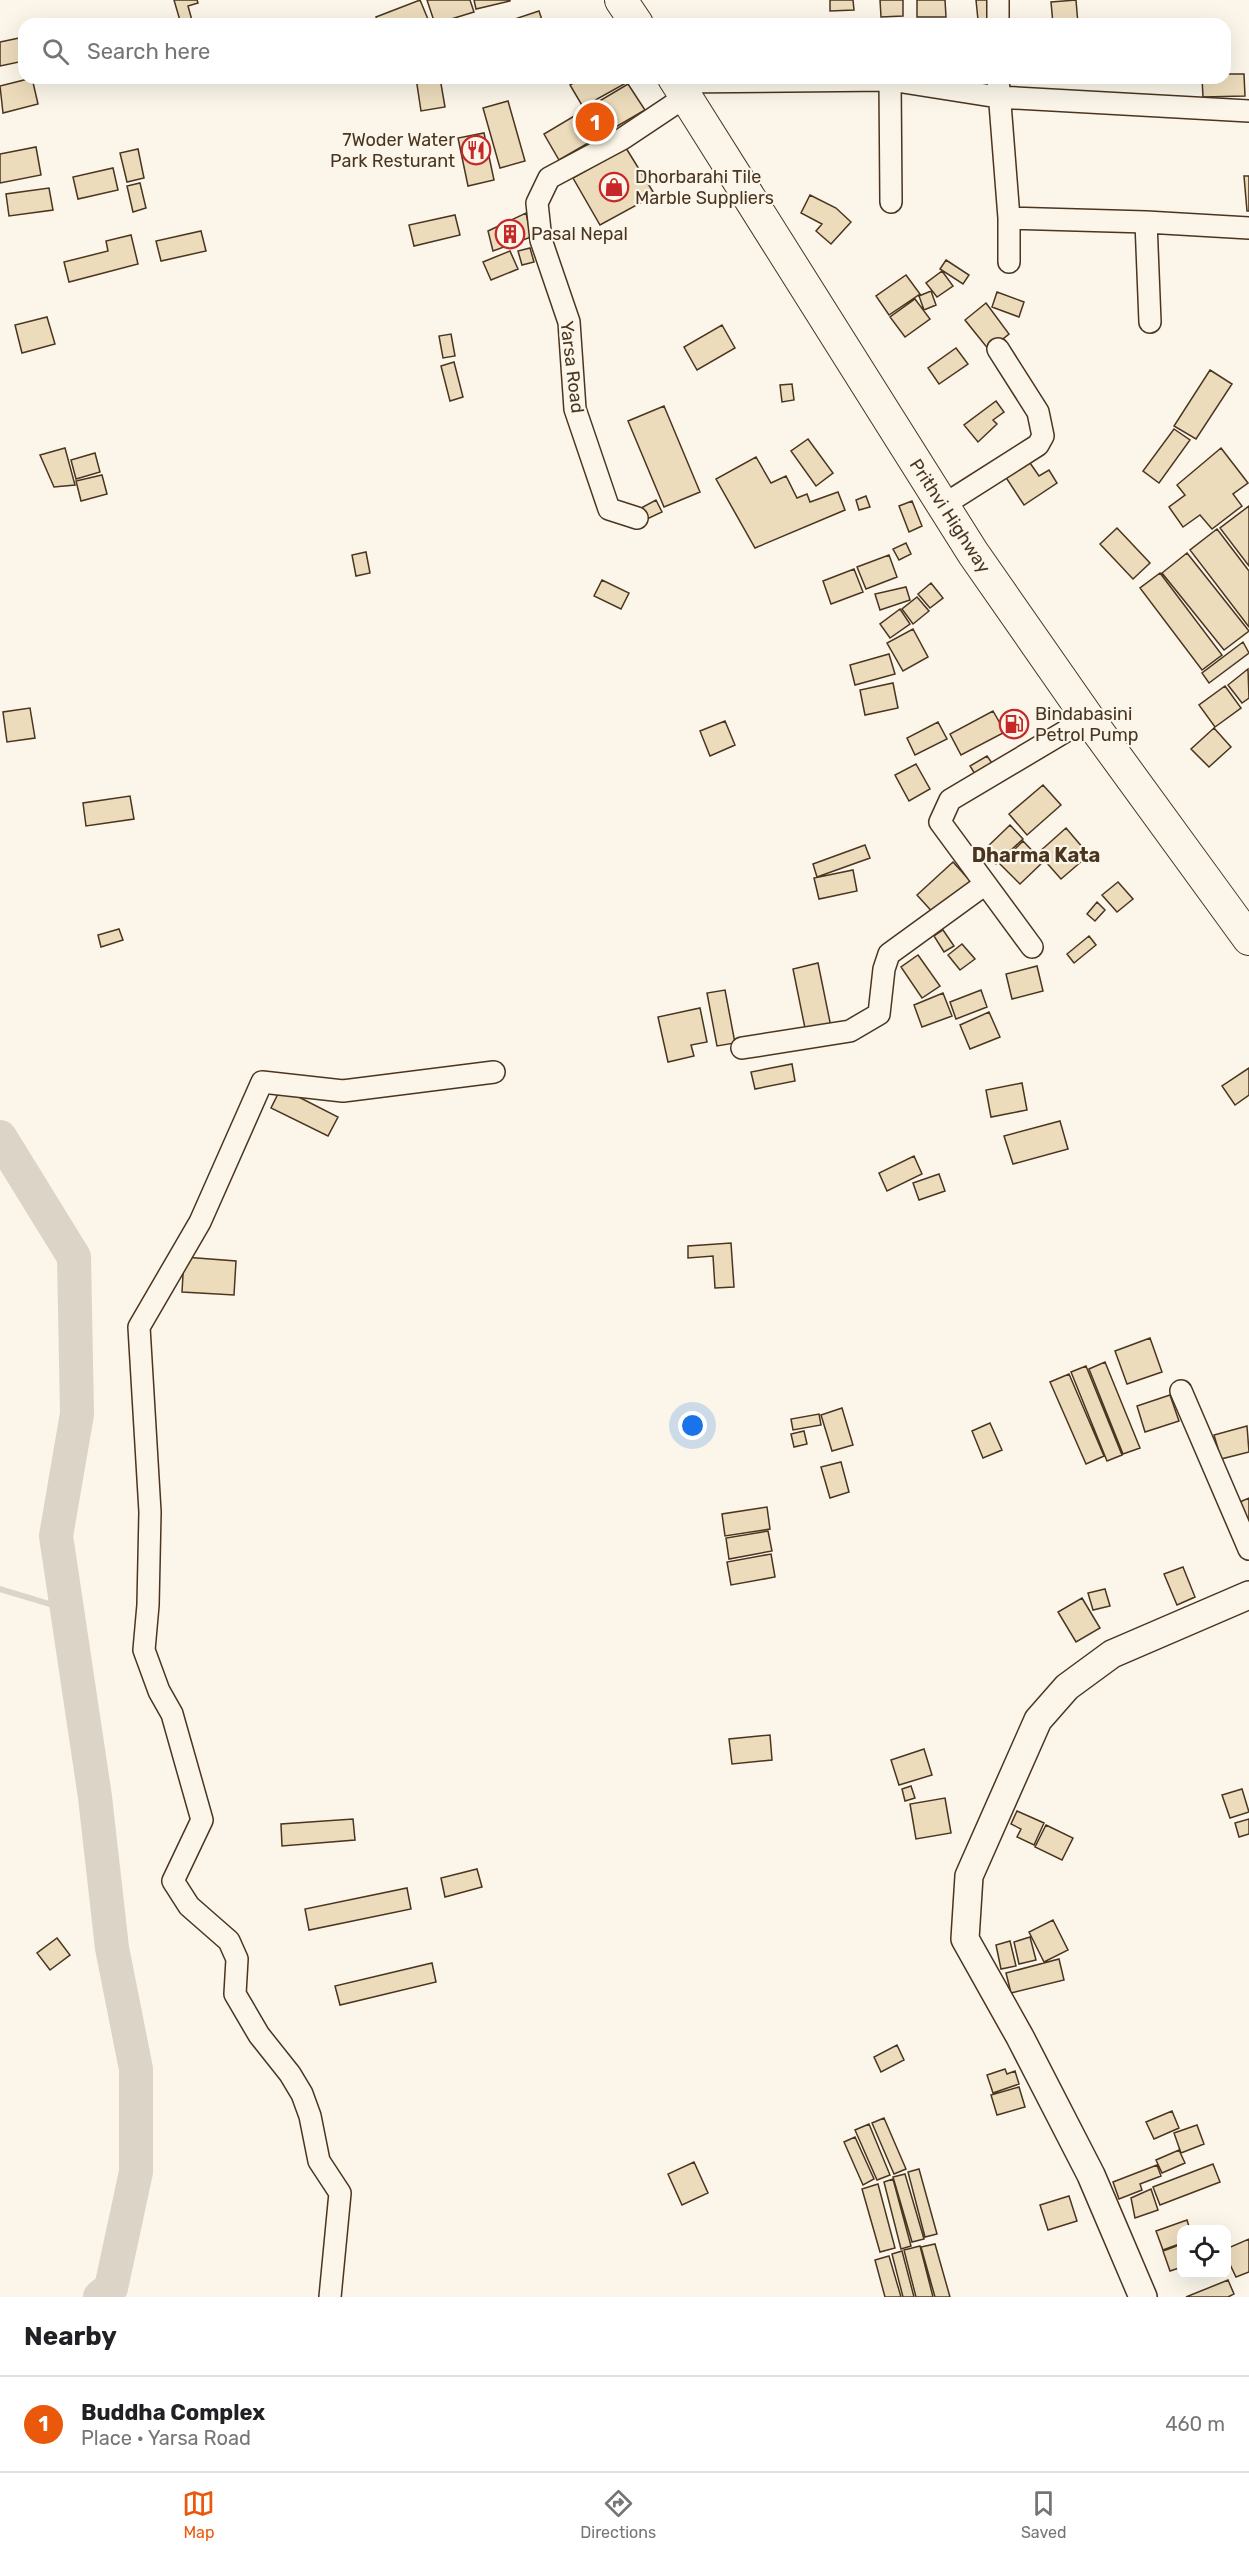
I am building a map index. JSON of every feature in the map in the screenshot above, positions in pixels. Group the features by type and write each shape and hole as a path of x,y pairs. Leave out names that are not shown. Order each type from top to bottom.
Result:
{"highway":[{"name":"Prithvi Highway","path":"679,85 942,506 1088,718 1249,939"}],"main road":[{"path":"1143,2297 1091,2175 1020,2037 965,1939 969,1876 1038,1720 1067,1687 1112,1654 1249,1595"}],"street":[{"path":"998,0 998,18"},
{"path":"679,85 721,84"},
{"path":"890,84 891,202"},
{"path":"952,84 1249,111"},
{"name":"Yarsa Road","path":"637,518 609,509 575,409 568,322 541,240 537,203 549,178 622,140 679,85"},
{"path":"998,87 1009,262"},
{"path":"1008,218 1249,228"},
{"path":"1146,222 1150,322"},
{"path":"942,506 1038,444 1043,436 1038,412 998,349"},
{"path":"1032,947 984,885 940,822 950,800 1088,718"},
{"path":"742,1048 850,1030 866,1023 879,1014 884,969 889,954 984,885"},
{"path":"330,2297 340,2193 320,2161 310,2116 302,2094 290,2074 259,2035 235,1994 237,1959 229,1941 189,1906 173,1881 202,1820 172,1714 159,1691 144,1650 148,1605 147,1558 150,1512 139,1327 200,1222 262,1082 343,1091 494,1072"},
{"path":"1181,1391 1249,1549"}],"building":[{"path":"174,0 197,0 198,3 188,6 191,18 179,18"},
{"path":"420,0 428,18 376,18"},
{"path":"427,0 470,0 474,12 454,18 433,18"},
{"path":"474,0 510,0 510,1 476,9"},
{"path":"830,0 853,0 854,10 830,11"},
{"path":"880,0 903,0 903,16 881,17"},
{"path":"917,0 945,0 946,17 917,17"},
{"path":"976,0 992,0 994,18 978,18"},
{"path":"1076,0 1078,18 1052,18 1051,2"},
{"path":"539,11 541,18 518,18"},
{"path":"18,38 18,62 0,66 0,42"},
{"path":"1231,74 1244,74 1245,96 1203,97 1202,84 1231,84"},
{"path":"18,82 18,84 33,84 38,104 3,113 0,86"},
{"path":"417,84 441,84 445,107 421,111"},
{"path":"572,84 624,84 583,107 570,85"},
{"path":"628,84 645,110 559,160 544,134"},
{"path":"508,101 525,161 500,168 483,108"},
{"path":"484,133 494,180 468,186 458,138"},
{"path":"36,147 41,175 0,183 0,154"},
{"name":"Dhorbarahi Tile Marble Suppliers","path":"626,148 655,195 600,225 573,178"},
{"path":"138,149 144,178 127,182 120,153"},
{"path":"113,168 118,190 78,199 73,177"},
{"path":"1244,176 1249,176 1249,211 1247,211"},
{"path":"140,183 146,208 133,212 127,186"},
{"path":"49,188 53,210 9,216 6,194"},
{"path":"810,195 836,208 851,222 831,244 816,231 822,224 801,213"},
{"name":"Pasal Nepal","path":"526,213 531,237 493,251 488,231"},
{"path":"455,215 460,235 414,246 409,225"},
{"path":"201,231 206,251 161,261 156,241"},
{"path":"131,235 138,264 69,282 64,262 108,251 106,241"},
{"path":"530,248 534,262 522,265 518,251"},
{"path":"510,251 518,269 491,280 483,262"},
{"path":"946,260 969,275 963,284 940,269"},
{"path":"942,271 953,286 937,297 926,283"},
{"path":"906,275 920,294 889,315 876,296"},
{"path":"931,291 936,305 924,310 919,296"},
{"path":"997,292 1024,302 1019,317 992,307"},
{"path":"915,299 930,319 905,337 890,317"},
{"path":"986,303 1009,334 989,350 965,320"},
{"path":"47,317 55,344 22,353 15,325"},
{"path":"722,325 735,348 697,370 684,347"},
{"path":"451,334 455,356 443,358 439,336"},
{"path":"956,348 968,364 939,384 928,368"},
{"path":"454,362 463,397 450,401 441,366"},
{"path":"1210,370 1232,384 1196,439 1174,426"},
{"path":"792,384 794,400 782,402 780,385"},
{"path":"996,401 1004,412 993,420 997,424 978,442 964,425"},
{"path":"664,406 700,492 664,507 628,421"},
{"path":"1174,429 1190,440 1159,483 1143,471"},
{"path":"808,439 833,473 816,486 791,451"},
{"path":"65,448 75,485 54,487 40,455"},
{"path":"1221,448 1248,483 1233,494 1242,506 1212,529 1200,515 1183,527 1169,507 1185,495 1177,485"},
{"path":"95,453 100,472 76,479 71,460"},
{"path":"756,457 771,483 786,476 797,498 807,494 810,502 838,492 845,510 755,548 716,479"},
{"path":"1028,460 1039,476 1049,470 1057,483 1024,505 1005,476"},
{"path":"102,475 107,494 81,501 76,481"},
{"path":"866,496 870,507 859,510 856,500"},
{"path":"656,500 662,512 647,519 641,508"},
{"path":"912,501 922,526 909,532 899,506"},
{"path":"1249,506 1249,566 1220,528"},
{"path":"1117,528 1150,563 1133,579 1100,544"},
{"path":"1217,529 1249,571 1249,627 1190,550"},
{"path":"906,543 911,554 899,560 893,549"},
{"path":"366,552 370,573 356,576 352,555"},
{"path":"1187,553 1249,631 1224,650 1162,573"},
{"path":"889,555 897,577 866,589 857,567"},
{"path":"854,569 863,592 831,604 823,581"},
{"path":"1160,573 1222,655 1202,670 1140,588"},
{"path":"602,580 629,593 621,609 594,596"},
{"path":"931,583 943,598 930,608 918,594"},
{"path":"906,587 910,600 880,610 875,594"},
{"path":"917,597 929,611 913,624 902,609"},
{"path":"900,609 910,624 890,638 880,624"},
{"path":"913,629 928,657 903,671 887,643"},
{"path":"1243,642 1249,653 1209,683 1202,673"},
{"path":"889,654 895,674 855,685 850,665"},
{"path":"1248,669 1249,698 1242,703 1228,685"},
{"path":"893,683 898,708 865,715 860,690"},
{"path":"1225,686 1241,708 1215,727 1199,705"},
{"path":"30,708 35,738 7,742 3,712"},
{"path":"993,711 1005,732 961,755 950,734"},
{"path":"725,721 735,745 710,756 700,731"},
{"path":"938,722 947,739 915,755 907,738"},
{"path":"1214,728 1231,747 1209,767 1191,749"},
{"path":"987,756 992,763 975,774 970,766"},
{"path":"916,764 930,789 909,801 895,775"},
{"path":"1043,785 1061,805 1027,835 1009,814"},
{"path":"130,796 134,819 86,826 83,803"},
{"path":"1010,825 1023,839 996,864 983,851"},
{"path":"1066,828 1089,855 1061,879 1038,853"},
{"path":"1023,841 1043,862 1020,884 1000,864"},
{"path":"865,845 870,858 817,877 813,864"},
{"path":"953,862 972,883 936,916 917,895"},
{"path":"853,870 857,891 819,899 814,878"},
{"path":"1118,882 1133,899 1117,912 1102,895"},
{"path":"1097,902 1105,910 1095,921 1087,914"},
{"path":"119,929 123,940 101,947 98,935"},
{"path":"943,930 954,946 944,952 934,936"},
{"path":"1089,936 1096,945 1074,963 1067,954"},
{"path":"962,944 975,959 960,970 948,955"},
{"path":"918,955 940,986 922,998 901,967"},
{"path":"818,963 831,1027 806,1033 793,969"},
{"path":"1037,966 1043,991 1012,999 1006,974"},
{"path":"725,990 735,1043 717,1046 707,993"},
{"path":"981,990 987,1007 956,1019 950,1002"},
{"path":"943,993 952,1016 922,1027 914,1005"},
{"path":"700,1008 707,1042 691,1045 694,1056 668,1062 658,1017"},
{"path":"989,1012 1000,1037 970,1049 960,1025"},
{"path":"792,1064 795,1081 755,1089 751,1072"},
{"path":"1249,1068 1249,1095 1235,1105 1222,1086"},
{"path":"1022,1083 1027,1110 991,1117 986,1090"},
{"path":"281,1088 338,1117 328,1136 271,1108"},
{"path":"1060,1121 1068,1149 1013,1164 1004,1136"},
{"path":"914,1156 922,1174 887,1191 879,1173"},
{"path":"939,1174 945,1191 919,1200 913,1183"},
{"path":"731,1243 734,1287 715,1288 713,1256 688,1258 688,1246"},
{"path":"184,1257 236,1261 234,1295 182,1292"},
{"path":"1150,1338 1162,1372 1127,1384 1115,1351"},
{"path":"1105,1362 1140,1448 1123,1454 1089,1369"},
{"path":"1086,1366 1122,1455 1107,1461 1071,1372"},
{"path":"1069,1374 1104,1456 1086,1464 1050,1382"},
{"path":"1170,1395 1179,1421 1145,1432 1137,1406"},
{"path":"842,1408 853,1445 832,1451 821,1415"},
{"path":"819,1414 821,1425 793,1430 791,1419"},
{"path":"990,1423 1002,1450 983,1458 972,1431"},
{"path":"1247,1426 1249,1452 1221,1459 1214,1435"},
{"path":"804,1431 807,1444 794,1447 791,1434"},
{"path":"841,1462 849,1492 830,1498 821,1467"},
{"path":"1249,1498 1249,1522 1240,1502"},
{"path":"767,1507 770,1529 725,1536 722,1514"},
{"path":"768,1531 772,1551 729,1559 726,1538"},
{"path":"771,1554 775,1577 731,1585 727,1562"},
{"path":"1183,1567 1195,1597 1177,1605 1164,1574"},
{"path":"1105,1589 1110,1606 1093,1610 1088,1593"},
{"path":"1082,1598 1100,1628 1076,1642 1058,1612"},
{"path":"770,1735 772,1760 732,1764 729,1739"},
{"path":"924,1749 932,1775 899,1785 891,1760"},
{"path":"911,1786 915,1798 905,1801 902,1789"},
{"path":"1242,1789 1249,1812 1230,1818 1222,1795"},
{"path":"945,1798 951,1833 916,1839 910,1804"},
{"path":"1017,1811 1044,1823 1034,1845 1017,1837 1021,1829 1011,1824"},
{"path":"353,1819 355,1840 282,1846 281,1824"},
{"path":"1249,1819 1249,1834 1239,1837 1235,1823"},
{"path":"1046,1825 1073,1838 1062,1860 1035,1847"},
{"path":"477,1869 482,1887 445,1897 441,1878"},
{"path":"407,1888 411,1909 309,1930 305,1909"},
{"path":"1053,1920 1068,1950 1044,1962 1029,1932"},
{"path":"1030,1937 1036,1960 1019,1964 1014,1942"},
{"path":"57,1938 70,1955 50,1970 37,1953"},
{"path":"1010,1941 1016,1966 1001,1969 996,1945"},
{"path":"1059,1959 1064,1980 1011,1993 1006,1973"},
{"path":"432,1963 436,1982 340,2005 335,1986"},
{"path":"897,2045 904,2060 881,2072 874,2057"},
{"path":"1005,2069 1007,2074 1015,2071 1019,2084 993,2093 987,2075"},
{"path":"1019,2087 1025,2107 997,2115 991,2095"},
{"path":"1172,2111 1179,2128 1154,2139 1146,2122"},
{"path":"884,2118 906,2169 894,2174 872,2123"},
{"path":"869,2124 890,2175 877,2180 855,2130"},
{"path":"1197,2125 1204,2144 1181,2153 1174,2133"},
{"path":"855,2137 874,2179 863,2185 844,2142"},
{"path":"1179,2150 1185,2163 1162,2173 1156,2160"},
{"path":"694,2162 708,2193 682,2205 668,2174"},
{"path":"1213,2164 1220,2182 1160,2205 1153,2187"},
{"path":"1157,2165 1161,2176 1140,2184 1142,2190 1119,2199 1113,2182"},
{"path":"919,2169 937,2234 925,2237 908,2172"},
{"path":"905,2174 924,2239 912,2242 893,2177"},
{"path":"893,2179 911,2246 901,2249 884,2182"},
{"path":"878,2184 895,2248 880,2252 862,2189"},
{"path":"1151,2189 1158,2210 1135,2218 1131,2198"},
{"path":"1069,2196 1077,2221 1048,2230 1040,2205"},
{"path":"1187,2220 1188,2225 1177,2225 1177,2245 1163,2250 1156,2231"},
{"path":"1249,2239 1249,2272 1236,2277 1231,2266 1231,2247"},
{"path":"935,2244 950,2297 935,2297 921,2247"},
{"path":"920,2246 933,2297 916,2297 904,2250"},
{"path":"1177,2246 1177,2269 1170,2271 1163,2251"},
{"path":"902,2251 914,2297 903,2297 892,2254"},
{"path":"889,2256 901,2297 885,2297 875,2260"},
{"path":"1228,2280 1234,2294 1228,2297 1186,2297"}],"waterway":[{"path":"0,1137 74,1257 77,1414 56,1536 95,1797 112,1948 136,2069 136,2172 111,2288 100,2297"},
{"path":"0,1589 53,1605 75,1654"}],"place":[{"name":"Buddha Complex","path":"595,122"},
{"name":"7Woder Water Park Resturant","path":"476,150"},
{"name":"Dhorbarahi Tile Marble Suppliers","path":"614,187"},
{"name":"Pasal Nepal","path":"510,234"},
{"name":"Bindabasini Petrol Pump","path":"1014,724"}],"district":[{"name":"Dharma Kata","path":"1036,855"}]}
